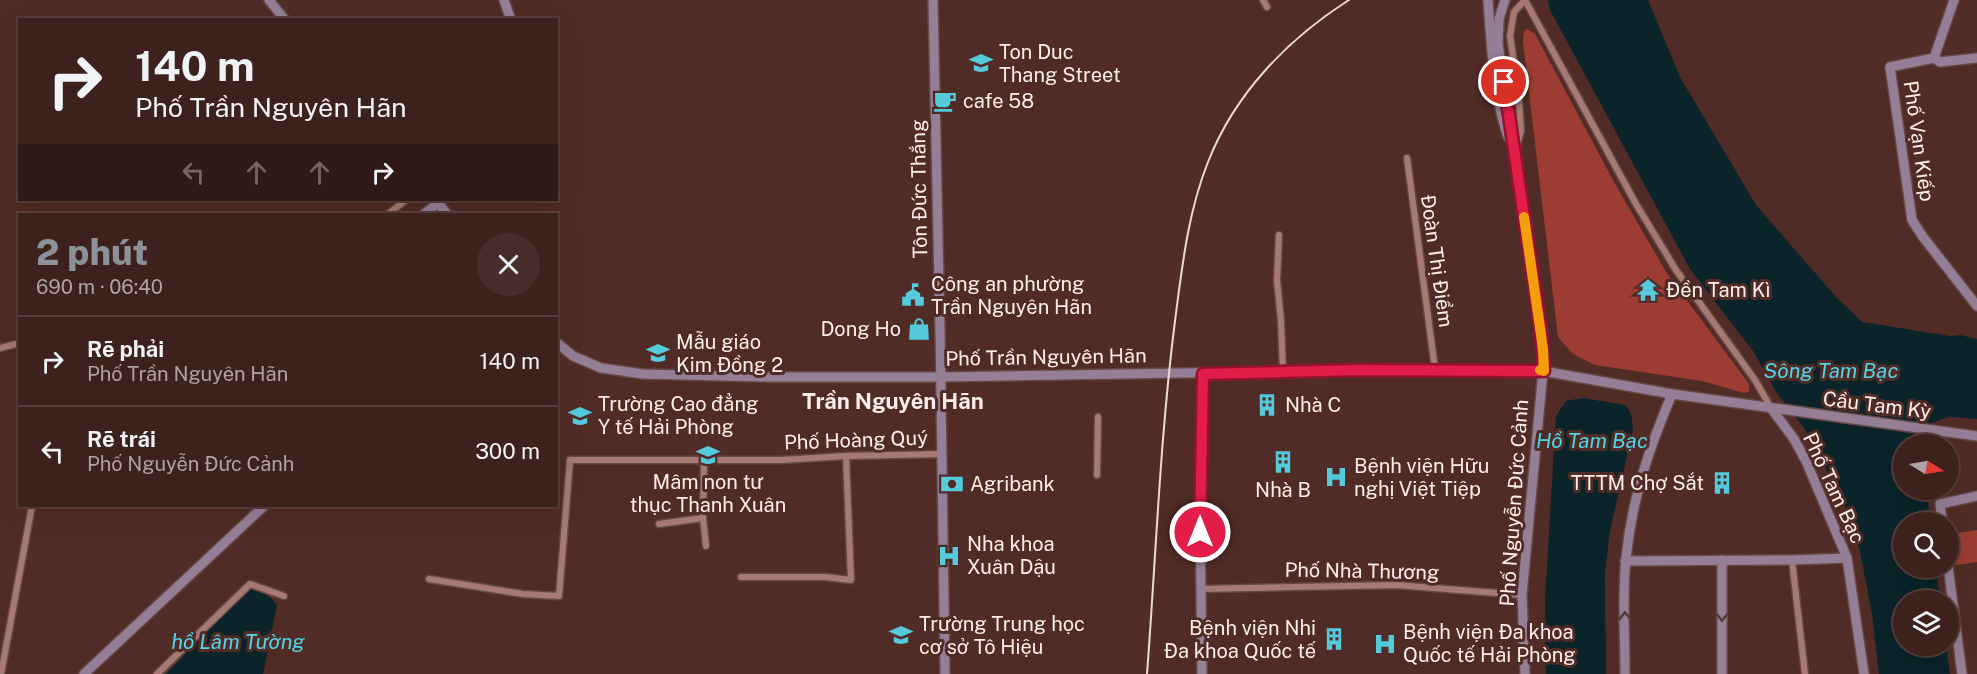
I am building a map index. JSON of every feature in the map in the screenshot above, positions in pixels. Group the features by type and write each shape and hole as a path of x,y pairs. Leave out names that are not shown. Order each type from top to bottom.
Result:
{"main road":[{"path":"269,0 283,18"},
{"path":"504,0 510,18"},
{"name":"Tôn Đức Thắng","path":"933,0 943,454 945,674"},
{"name":"Phố Nguyễn Đức Cảnh","path":"1488,0 1503,121 1514,156"},
{"name":"Phố Nguyễn Đức Cảnh","path":"1504,0 1499,20 1498,44 1540,328 1544,371 1522,595 1525,674"},
{"path":"1954,0 1934,58 1940,62 1977,58"},
{"name":"Phố Vạn Kiếp","path":"1934,58 1890,67 1912,220 1977,306"},
{"path":"425,213 438,201"},
{"name":"Phố Trần Nguyên Hãn","path":"558,344 573,356 601,368 643,374 940,377 1435,369 1544,371"},
{"path":"1544,371 1672,394 1771,408"},
{"path":"1202,674 1200,513 1203,374"},
{"path":"1625,674 1625,561 1636,498 1645,463 1672,394"},
{"name":"Cầu Tam Kỳ","path":"1771,408 1977,436"},
{"name":"Phố Tam Bạc","path":"1771,408 1794,439 1806,461 1847,558 1864,674"},
{"path":"1941,512 1940,504 1977,496"},
{"path":"84,674 263,507"},
{"path":"1625,561 1847,558"},
{"path":"1722,560 1722,674"},
{"path":"1950,578 1962,674"}],"street":[{"path":"1263,0 1267,7"},
{"path":"1514,156 1521,130 1510,36 1514,12 1525,0 1636,204 1681,279 1749,371 1771,408"},
{"name":"Đoàn Thị Điểm","path":"1407,158 1435,369"},
{"path":"389,213 405,201"},
{"path":"1279,235 1277,280 1283,372"},
{"path":"0,348 18,344"},
{"path":"1097,475 1098,417"},
{"name":"Phố Hoàng Quý","path":"429,579 523,594 560,596 570,460 781,460 943,454"},
{"path":"741,577 825,577 851,580 846,456"},
{"path":"704,460 703,518 706,546"},
{"path":"1,674 32,507"},
{"path":"659,524 703,518"},
{"path":"1792,560 1805,674"},
{"path":"157,674 250,584 284,596"},
{"name":"Phố Nhà Thương","path":"1201,589 1396,585 1522,595"}],"shaded area":[{"path":"1527,29 1535,34 1614,182 1666,272 1749,384 1749,392 1744,393 1702,381 1595,365 1573,354 1558,337 1523,42 1524,31"},
{"path":"1977,530 1977,562 1959,565 1959,533"}],"water":[{"name":"Sông Tam Bạc","path":"1548,0 1648,0 1680,77 1756,205 1837,298 1862,322 1977,339 1977,419 1949,417 1923,426 1923,434 1893,434 1893,500 1928,500 1929,512 1893,512 1893,578 1937,578 1939,590 1893,590 1893,656 1948,656 1950,674 1879,674 1872,614 1860,551 1845,505 1804,428 1776,392 1753,351 1690,269 1550,10"},
{"name":"Hồ Tam Bạc","path":"1583,398 1625,405 1632,419 1633,429 1610,531 1605,573 1606,674 1546,674 1545,600 1556,416 1566,401"},
{"name":"hồ Lâm Tường","path":"247,589 264,594 277,605 263,674 166,674 226,610"}],"railway":[{"path":"1147,674 1170,365 1180,280 1195,200 1219,137 1248,91 1285,50 1305,32 1349,0"}],"slow traffic":[{"path":"1524,217 1543,349 1544,371 1540,370"}],"place":[{"name":"Ton Duc Thang Street","path":"981,63"},
{"name":"cafe 58","path":"945,101"},
{"name":"Đền Tam Kì","path":"1648,290"},
{"name":"Công an phường Trần Nguyên Hãn","path":"913,295"},
{"name":"Dong Ho","path":"919,329"},
{"name":"Mẫu giáo Kim Đồng 2","path":"658,353"},
{"name":"Nhà C","path":"1267,405"},
{"name":"Trường Cao đẳng Y tế Hải Phòng","path":"580,416"},
{"name":"Mâm non tư thục Thanh Xuân","path":"708,455"},
{"name":"Nhà B","path":"1283,462"},
{"name":"Bệnh viện Hữu nghị Việt Tiệp","path":"1336,477"},
{"name":"TTTM Chợ Sắt","path":"1722,483"},
{"name":"Agribank","path":"952,484"},
{"name":"Nha khoa Xuân Dậu","path":"949,556"},
{"name":"Trường Trung học cơ sở Tô Hiệu","path":"901,635"},
{"name":"Bệnh viện Nhi Đa khoa Quốc tế","path":"1334,639"},
{"name":"Bệnh viện Đa khoa Quốc tế Hải Phòng","path":"1385,644"}],"district":[{"name":"Trần Nguyên Hãn","path":"893,401"}],"route":[{"path":"1200,532 1203,374 1435,369 1544,371 1541,331 1504,82"}]}
